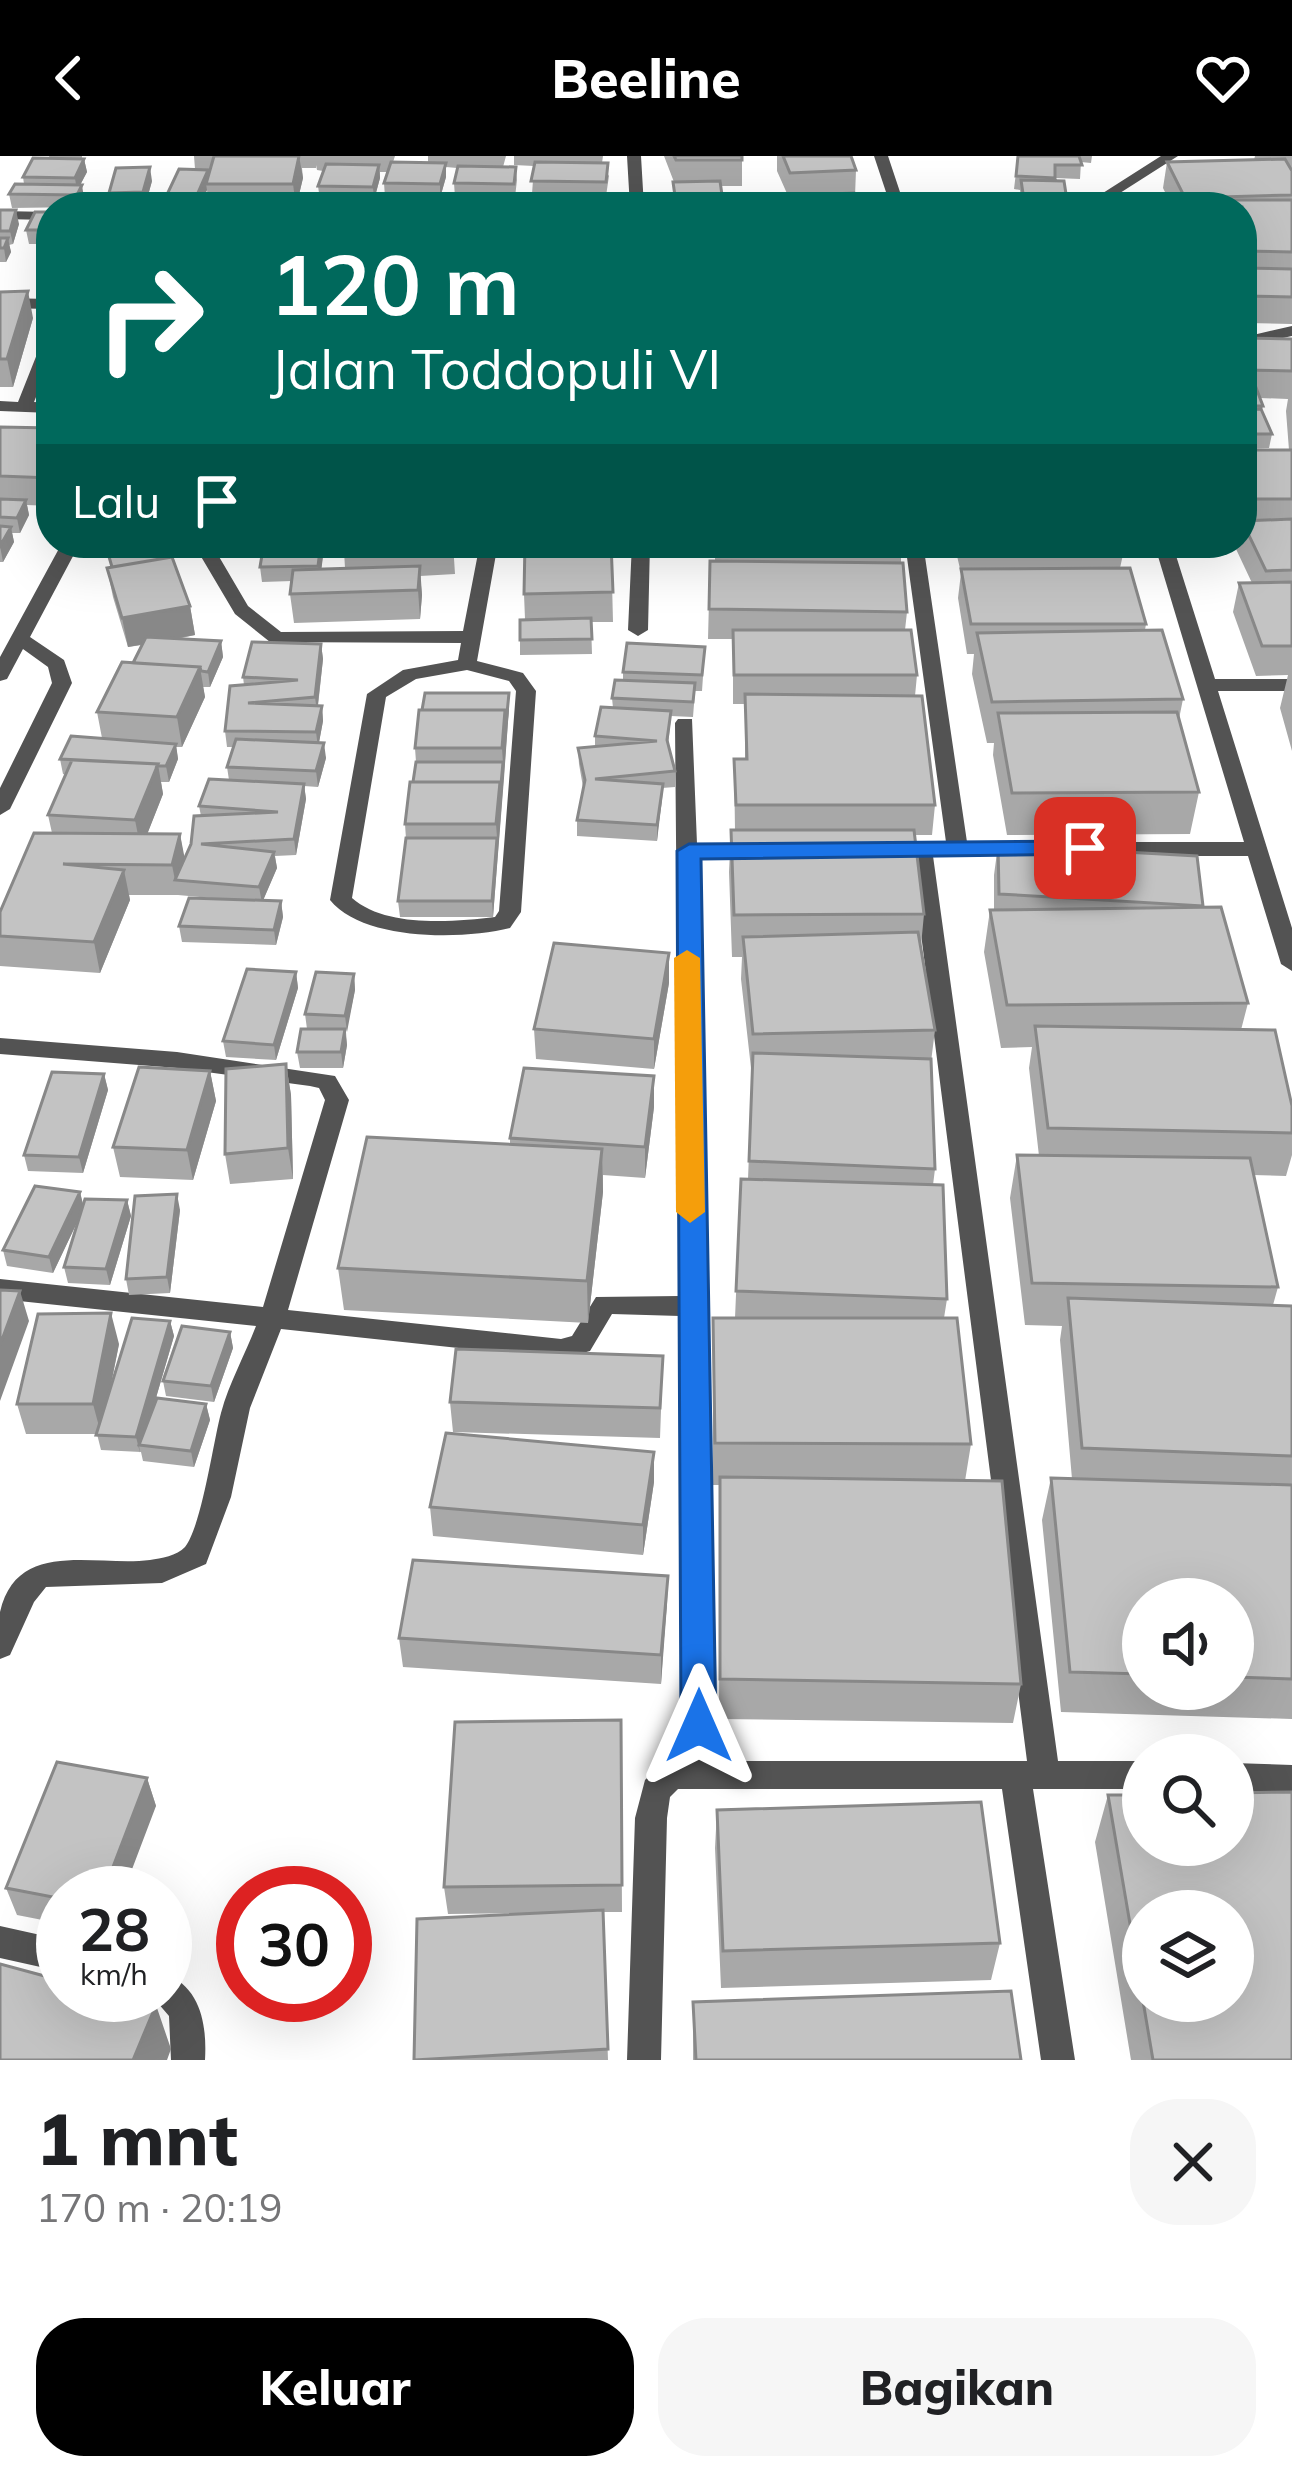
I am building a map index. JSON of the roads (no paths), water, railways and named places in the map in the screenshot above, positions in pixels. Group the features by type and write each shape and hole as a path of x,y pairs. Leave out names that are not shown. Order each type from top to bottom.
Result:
{"street":[{"path":"634,156 637,192"},
{"path":"881,156 893,192"},
{"path":"1112,192 1171,156"},
{"path":"0,215 36,216"},
{"path":"0,303 36,304"},
{"path":"1257,340 1292,331"},
{"path":"24,407 36,376"},
{"path":"0,406 36,407"},
{"path":"0,675 63,558"},
{"path":"210,558 254,628 277,638 474,638"},
{"path":"467,664 487,558"},
{"path":"638,629 640,558"},
{"path":"916,558 957,848"},
{"path":"1168,558 1257,849 1283,904 1292,964"},
{"path":"0,809 62,683 57,664 21,639"},
{"path":"467,664 516,677 526,691 509,912 502,923 460,926 368,920 351,914 341,900 376,694 410,674 467,664"},
{"path":"1210,685 1292,685"},
{"path":"685,723 699,1773"},
{"path":"921,849 1058,2060"},
{"path":"880,850 1257,849"},
{"path":"689,851 777,850"},
{"path":"0,1046 177,1060 327,1082 337,1100 272,1320 236,1408 218,1497 196,1555 165,1572 83,1569 38,1576 22,1594 0,1646"},
{"path":"0,1289 561,1349 581,1345 605,1304 692,1306"},
{"path":"644,2060 651,1818 656,1790 671,1775 1122,1774"},
{"path":"1254,1778 1292,1779"},
{"path":"0,1942 36,1950"}]}
